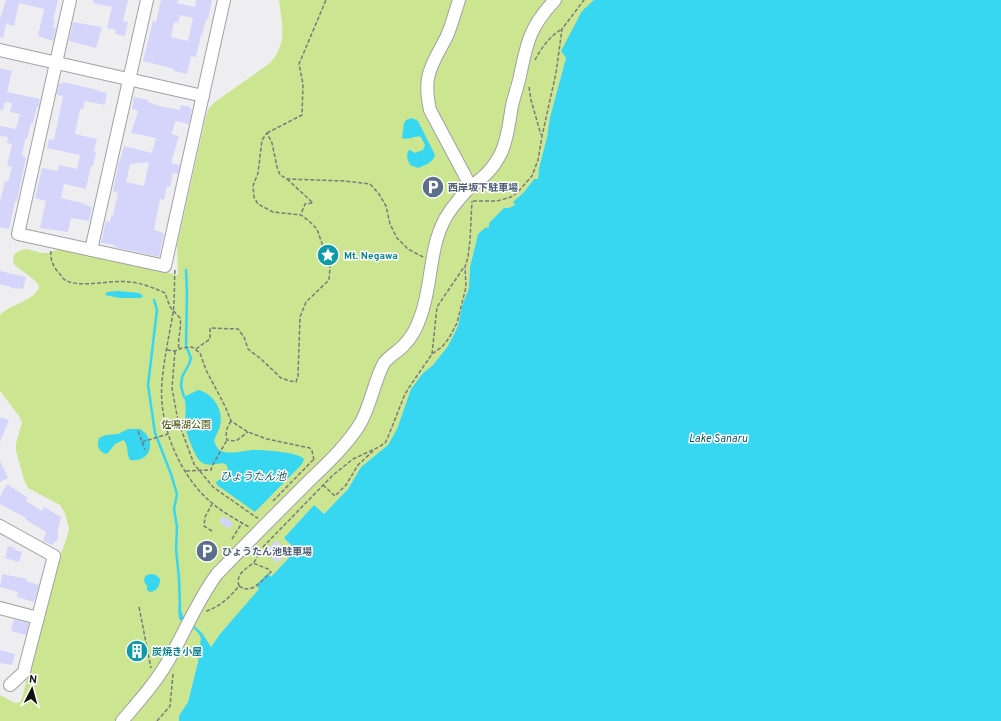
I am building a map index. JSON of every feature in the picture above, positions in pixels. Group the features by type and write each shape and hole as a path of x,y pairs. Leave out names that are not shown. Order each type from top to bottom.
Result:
{"street":[{"path":"70,0 18,234 165,266 224,0"},
{"path":"91,250 147,0"},
{"path":"459,0 451,26 430,69 427,82 427,96 430,110 469,194"},
{"path":"122,721 159,676 172,655 184,629 202,597 217,574 257,532 318,463 339,450 360,423 370,403 383,365 388,357 404,345 420,318 432,261 443,223 495,165 501,153 506,142 513,100 526,47 537,22 555,0"},
{"path":"0,50 203,96"},
{"path":"0,526 54,556 24,672 10,685"},
{"path":"0,608 38,618"}],"path":[{"path":"196,349 210,339 210,328 238,329 244,337 248,349 282,378 296,382 298,376 300,317 306,302 329,280 330,267 317,229 301,215 273,212 258,204 254,197 253,186 258,173 262,140 267,133 302,115 303,84 299,64 326,0"},
{"path":"533,62 548,40 562,29 584,0"},
{"path":"432,354 437,307 465,267 468,257 470,240 469,194 497,201 505,199 517,193 532,176 535,169 556,73 562,29"},
{"path":"529,82 530,100 542,136"},
{"path":"267,133 272,143 280,175 287,179 313,203 305,204 301,215"},
{"path":"287,179 345,181 370,184 379,194 386,206 390,224 397,238 418,256 432,261"},
{"path":"168,256 173,257 175,270 173,311 162,382 162,407 167,434 195,486 212,504 257,532"},
{"path":"50,257 55,269 65,280 78,284 129,282 153,287 165,293 170,308 180,318 181,330 178,340 179,349"},
{"path":"204,611 218,605 233,593 239,586 239,576 255,561 260,550 323,485 347,463 385,443 405,394 432,354 442,347 449,338 457,323 466,287 465,267"},
{"path":"167,350 175,351 187,347 196,349 200,353 206,370 226,406 231,421 248,432 275,442 310,448 318,463 272,502"},
{"path":"175,351 172,388 178,421 194,464 213,487 257,518 262,512"},
{"path":"186,471 211,470 228,440 227,431 231,421"},
{"path":"138,431 144,450"},
{"path":"228,440 236,440 248,432"},
{"path":"142,442 167,434"},
{"path":"323,485 335,496 346,485 362,461 374,449"},
{"path":"212,504 205,516 204,526 212,531"},
{"path":"232,539 242,523"},
{"path":"239,586 245,590 252,589 271,572 268,569 252,563"},
{"path":"139,607 150,666 155,674 159,676"},
{"path":"157,721 170,706 173,673"}],"green space":[{"name":"佐鳴湖公園","path":"279,0 594,0 566,58 550,117 538,179 534,179 518,197 515,205 511,208 504,208 489,227 478,234 470,267 469,288 462,306 458,326 448,346 433,365 423,373 411,389 397,429 388,445 361,467 348,489 324,514 314,505 284,538 296,550 225,628 198,662 188,702 179,716 179,721 0,721 0,695 15,703 20,702 22,698 51,581 69,529 65,513 60,505 28,488 24,480 16,451 16,444 22,422 0,391 0,315 4,311 33,295 39,286 34,279 13,263 14,255 26,249 47,253 62,249 178,275 177,245 206,116 209,108 215,102 270,63 276,56 282,41"}],"water":[{"name":"Lake Sanaru","path":"594,0 1001,0 1001,721 179,721 179,716 188,702 198,662 201,638 195,630 179,619 178,606 180,606 183,616 202,633 211,647 220,634 259,589 256,585 268,573 271,577 296,550 284,538 314,505 324,514 348,489 361,467 388,445 397,429 411,389 423,373 433,365 448,346 458,326 462,306 469,288 470,267 478,234 485,228 489,227 489,223 504,208 509,208 515,205 513,202 524,192 534,179 538,179 550,117 566,58 561,51 582,11"},
{"path":"412,118 418,121 435,155 431,162 418,168 410,165 407,155 408,151 410,150 415,153 423,150 425,145 421,137 407,139 402,138 404,123 406,120"},
{"path":"118,291 139,293 143,296 141,298 120,298 105,295 107,292"},
{"name":"ひょうたん池","path":"198,390 213,398 219,408 221,420 214,441 221,451 229,453 255,450 273,451 288,453 304,459 302,464 255,512 217,485 216,482 225,476 228,468 226,465 223,463 208,465 203,463 199,460 190,443 185,425 186,408 184,397"},
{"path":"128,429 140,429 149,438 150,449 143,458 130,460 126,444 123,440 115,444 107,454 100,450 98,443 99,438 106,435 118,434"},
{"path":"150,574 156,575 160,579 158,588 155,591 150,592 147,590 147,586 144,581 145,576"}],"building":[{"path":"6,0 58,0 53,21 55,21 53,27 56,28 53,41 38,36 44,9 19,3 14,26 6,24 3,38 0,37 0,19"},
{"path":"93,0 128,0 123,21 128,22 125,36 115,34 116,30 107,28 112,7 93,3"},
{"path":"161,0 178,0 177,3 195,7 196,0 212,0 208,19 206,19 196,57 191,56 187,74 143,61 153,21 156,22","holes":["180,15 193,18 188,41 171,37 174,22 178,23"]},
{"path":"73,22 102,27 96,48 69,41"},
{"path":"0,68 12,71 7,92 40,99 39,107 37,106 27,139 25,139 22,156 26,157 17,201 15,201 9,229 0,227 0,202 5,181 8,182 12,167 7,166 12,144 7,143 8,137 0,136 0,126 16,129 20,114 10,112 12,103 5,102 3,110 0,110"},
{"path":"63,82 107,93 105,105 85,101 83,109 80,109 75,134 97,139 94,151 96,152 93,167 91,166 86,189 64,184 61,198 86,204 85,205 92,207 89,221 71,218 68,232 40,228 46,201 35,198 42,168 58,171 59,165 77,169 80,155 47,148 49,139 54,140 63,96 57,95 59,83 62,84"},
{"path":"134,97 148,100 148,102 160,106 180,110 181,105 192,109 189,124 175,121 172,134 179,136 171,163 180,165 178,174 173,173 170,187 167,186 164,200 160,199 154,230 164,233 159,257 114,247 115,245 101,243 106,221 110,222 111,215 113,216 118,193 113,191 119,161 124,146 152,153 156,138 131,133 138,111 132,109","holes":["149,162 144,186 126,182 130,164"]},
{"path":"0,271 26,277 23,289 11,288 0,284"},
{"path":"0,417 9,420 0,442"},
{"path":"0,461 8,478 0,482"},
{"path":"7,484 28,498 26,501 42,511 44,507 61,517 58,529 58,539 52,545 43,541 46,532 25,519 26,518 0,504 0,497"},
{"path":"223,516 233,523 229,529 219,522"},
{"path":"276,540 288,552 277,563 265,552"},
{"path":"8,546 22,552 19,562 5,558"},
{"path":"2,574 27,579 26,581 39,585 34,602 17,597 18,592 0,587"},
{"path":"14,619 29,623 26,635 11,631"},
{"path":"0,650 15,654 12,665 0,663"}],"waterway":[{"path":"184,397 181,386 182,377 191,358 186,346 186,270"},
{"path":"154,300 157,310 148,385 155,433 177,494 174,509 177,527 176,549 180,607"}],"place":[{"name":"西岸坂下駐車場","path":"433,187"},
{"name":"Mt. Negawa","path":"328,255"},
{"name":"ひょうたん池駐車場","path":"207,551"},
{"name":"炭焼き小屋","path":"137,651"}]}
